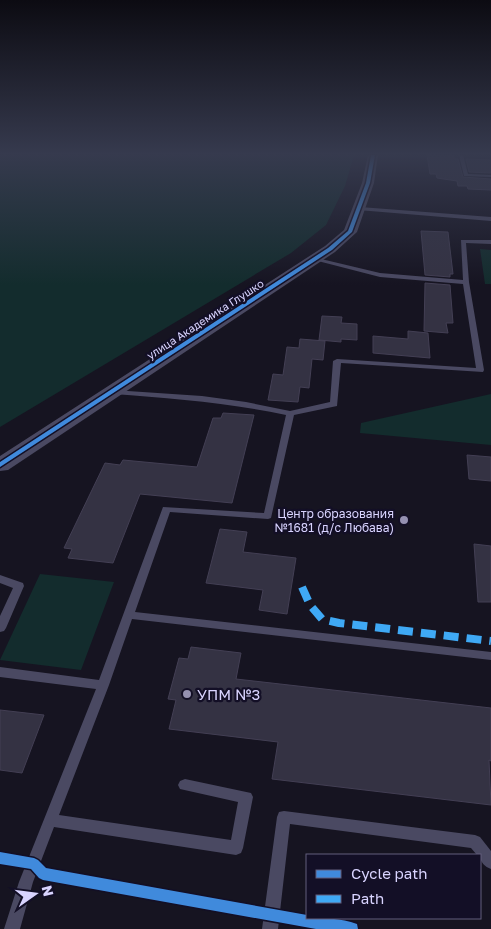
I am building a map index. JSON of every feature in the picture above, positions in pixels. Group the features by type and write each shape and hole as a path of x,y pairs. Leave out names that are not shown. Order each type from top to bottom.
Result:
{"street":[{"name":"улица Академика Глушко","path":"0,464 317,260 350,232 363,198"}],"lane":[{"path":"360,209 491,219"},
{"path":"113,392 159,394 247,403 290,413 334,404 337,361 480,370 466,282 463,241 491,242"},
{"path":"317,260 380,275 466,282"},
{"path":"12,929 26,882 103,685 166,509 268,516 290,413"},
{"path":"0,579 19,586 0,628"},
{"path":"128,615 491,656"},
{"path":"0,672 103,685"},
{"path":"51,820 236,848 246,797 185,785"},
{"path":"270,929 284,817 475,842 491,862"}],"green space":[{"path":"0,198 339,198 326,225 291,253 0,427"},
{"path":"480,249 491,250 491,284 485,284"},
{"path":"491,394 491,445 360,433 361,423"},
{"path":"40,574 114,582 81,670 0,660"}],"building":[{"path":"421,231 448,232 453,274 450,274 450,277 425,275"},
{"path":"425,283 450,285 453,323 446,323 448,333 424,331"},
{"path":"322,316 342,317 341,323 357,324 357,340 341,339 341,342 319,340"},
{"path":"408,331 428,333 430,358 373,353 373,336 408,339"},
{"path":"300,339 325,341 323,360 312,359 309,388 300,387 298,402 268,400 273,374 283,375 287,347 299,348"},
{"path":"223,413 254,415 232,503 140,494 113,563 68,558 72,549 64,548 105,463 120,465 123,460 197,467 213,418 221,418"},
{"path":"467,455 491,457 491,481 469,479"},
{"path":"220,529 247,532 243,552 296,558 287,614 259,610 263,590 206,583"},
{"path":"474,544 491,546 491,602 478,602"},
{"path":"191,647 241,653 236,679 491,708 491,761 489,760 491,805 272,779 278,742 169,729 176,700 168,699 179,658 188,659"},
{"path":"0,710 44,715 22,773 0,770"}],"marked path":[{"path":"302,587 310,605 322,619 339,623 491,641"}],"cycle path":[{"path":"0,465 330,249 350,232 362,198"},
{"path":"0,858 34,864 43,874 352,929"}],"place":[{"name":"Центр образования №1681 (д/с Любава)","path":"404,520"},
{"name":"УПМ №3","path":"187,694"}]}
